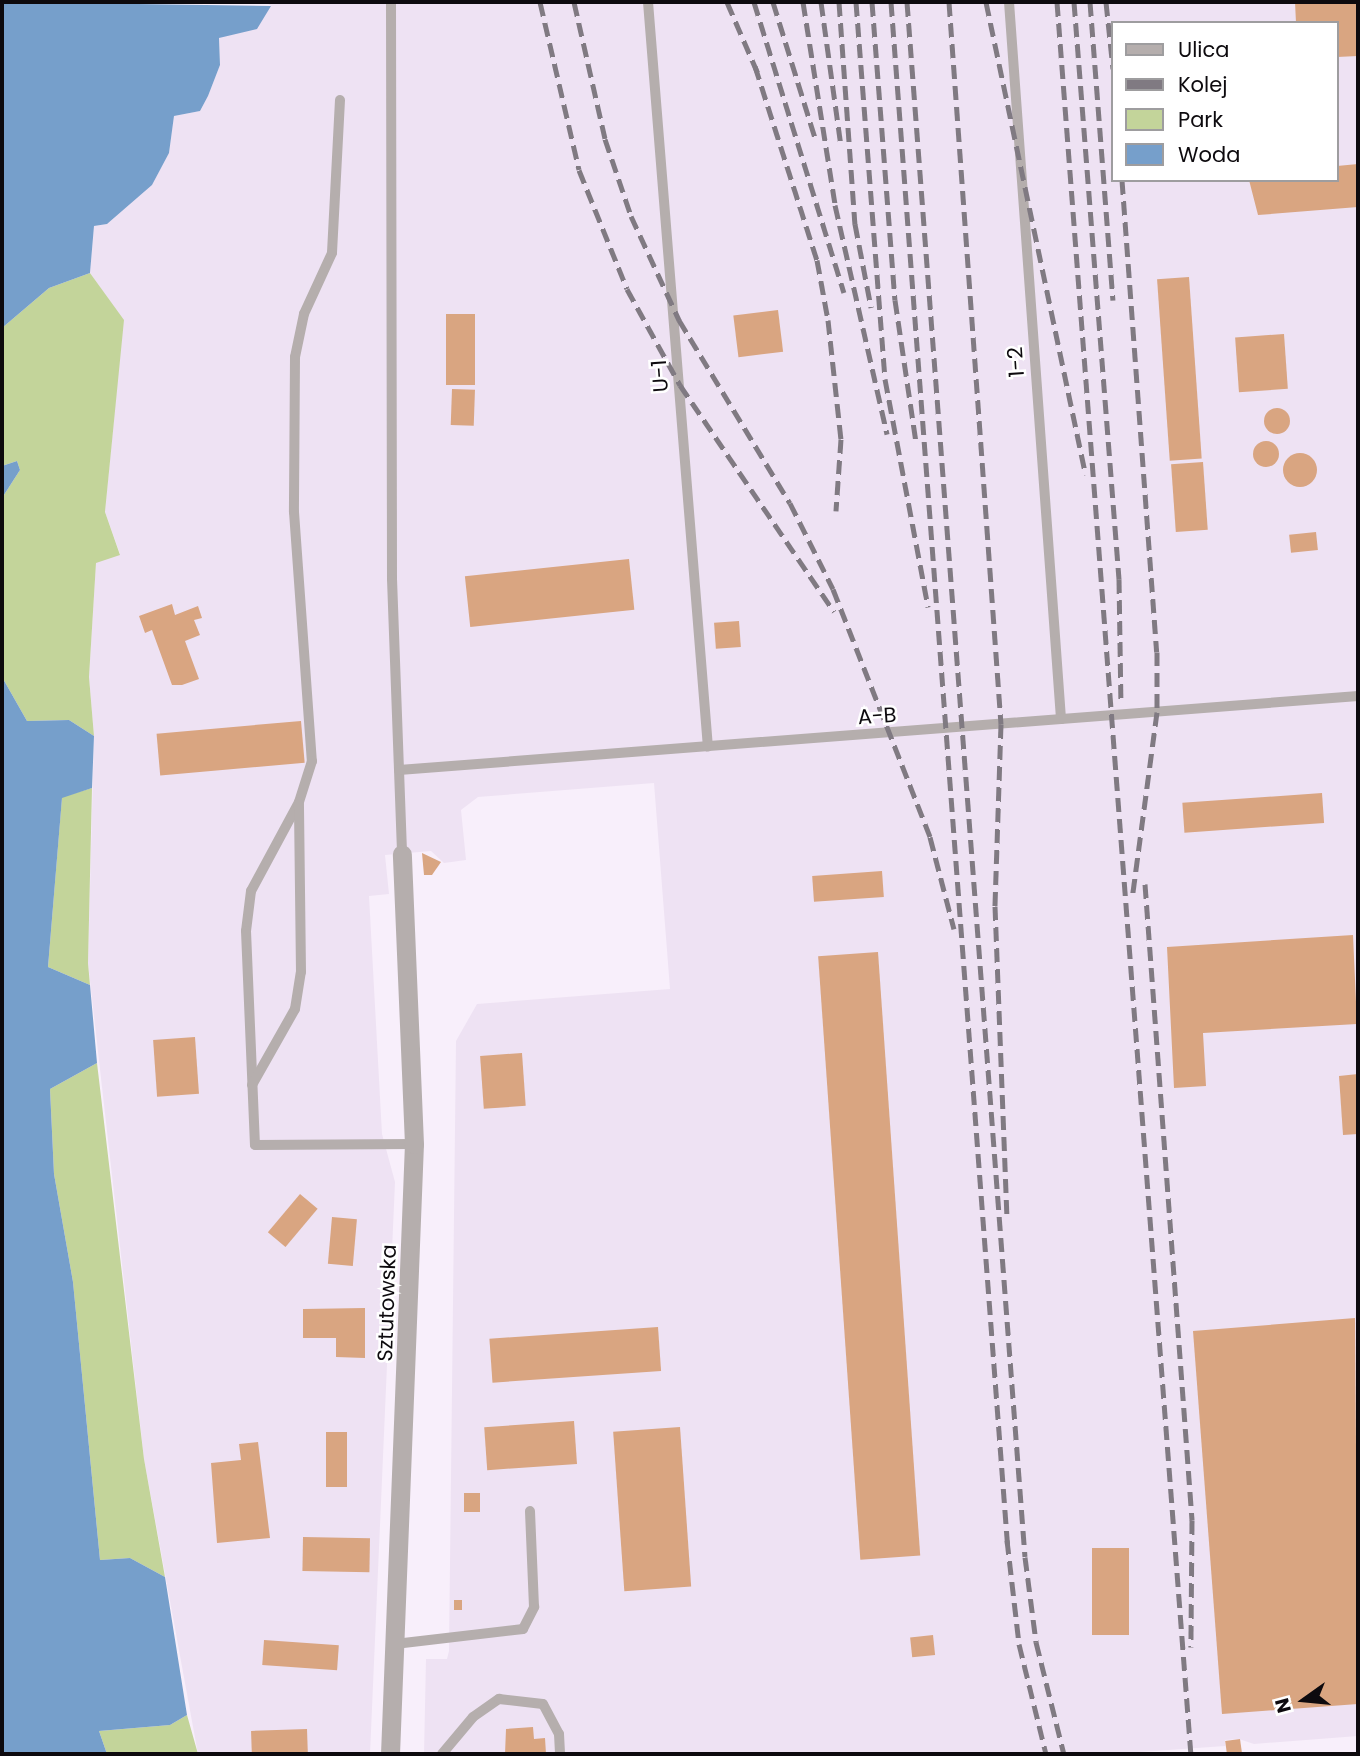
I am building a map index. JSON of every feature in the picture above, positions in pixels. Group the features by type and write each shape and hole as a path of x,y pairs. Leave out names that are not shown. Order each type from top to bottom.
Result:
{"street":[{"name":"Sztutowska","path":"390,1754 414,1144 402,854"}],"lane":[{"path":"391,2 402,854"},
{"name":"U-1","path":"648,2 708,747"},
{"name":"1-2","path":"1009,2 1061,719"},
{"path":"340,100 332,253 304,314 295,357 294,512 312,761 299,802 251,891 246,931 255,1145 414,1144"},
{"name":"A-B","path":"399,770 1358,696"},
{"path":"252,1086 295,1009 301,972 299,802"},
{"path":"395,1644 523,1629 534,1607 530,1511"},
{"path":"442,1754 472,1717 499,1699 543,1704 559,1734 560,1754"}],"shaded area":[{"path":"266,2 1358,2 1358,1736 1254,1744 1239,1739 1225,1740 1225,1746 1112,1754 424,1754 426,1659 447,1659 449,1651 456,1041 477,1004 670,989 654,783 478,797 461,810 466,860 444,863 431,851 385,855 389,894 369,896 382,1134 395,1182 370,1754 198,1754 144,1459 88,963 94,736 89,677 96,562 120,554 105,512 123,320 90,273 94,226 107,224 152,185 169,153 174,116 200,111 208,96 220,65 219,38 271,6"}],"green space":[{"path":"90,273 124,320 105,512 120,555 96,563 89,677 94,736 69,720 27,721 2,677 2,498 20,470 17,461 2,466 2,328 49,288"},
{"path":"92,788 88,963 90,985 48,967 62,797"},
{"path":"97,1063 144,1459 165,1577 130,1558 100,1560 73,1282 54,1174 50,1089"},
{"path":"187,1715 198,1754 107,1754 99,1731 170,1725"}],"water":[{"path":"2,2 271,6 257,29 219,38 220,65 208,96 200,111 174,116 169,153 152,185 107,224 94,226 90,273 49,288 2,328"},
{"path":"17,461 20,470 2,498 2,466"},
{"path":"2,677 27,721 69,720 94,736 92,788 62,798 48,967 90,985 97,1063 50,1089 54,1174 73,1282 100,1560 130,1558 165,1577 187,1715 170,1725 99,1731 107,1754 2,1754"}],"building":[{"path":"1295,2 1358,2 1358,56 1339,57 1339,21 1296,21"},
{"path":"1358,164 1358,207 1258,215 1250,182 1339,182 1339,166"},
{"path":"1189,277 1202,459 1170,461 1157,279"},
{"path":"778,310 783,352 738,357 733,315"},
{"path":"446,314 475,314 475,385 446,385"},
{"path":"1284,334 1288,389 1239,392 1235,337"},
{"path":"452,389 475,390 474,426 451,425"},
{"path":"1277,408 1286,412 1290,421 1286,430 1277,434 1268,430 1264,421 1268,412"},
{"path":"1266,441 1275,445 1279,454 1275,463 1266,467 1257,463 1253,454 1257,445"},
{"path":"1300,453 1312,458 1317,470 1312,482 1300,487 1288,482 1283,470 1288,458"},
{"path":"1203,462 1208,530 1176,532 1171,464"},
{"path":"1316,532 1318,550 1291,553 1289,535"},
{"path":"629,559 634,610 470,627 465,576"},
{"path":"172,604 175,615 198,606 202,618 194,620 200,635 185,641 199,679 182,685 172,685 152,630 145,633 139,616"},
{"path":"739,621 741,647 716,649 714,623"},
{"path":"301,721 305,763 160,775 157,734"},
{"path":"1322,793 1324,823 1184,833 1182,803"},
{"path":"422,853 441,862 432,875 424,875"},
{"path":"882,871 884,897 814,902 812,876"},
{"path":"1353,935 1357,1024 1203,1033 1206,1086 1174,1088 1167,947"},
{"path":"878,952 920,1556 860,1560 818,956"},
{"path":"195,1037 199,1094 157,1097 153,1040"},
{"path":"522,1053 526,1106 484,1109 480,1056"},
{"path":"1358,1074 1358,1134 1343,1135 1339,1076"},
{"path":"300,1194 318,1209 285,1247 268,1232"},
{"path":"332,1217 357,1219 353,1266 328,1264"},
{"path":"365,1308 365,1358 336,1357 336,1338 303,1338 303,1309"},
{"path":"1355,1318 1358,1704 1222,1714 1193,1331"},
{"path":"658,1327 661,1371 492,1383 489,1339"},
{"path":"574,1421 577,1464 487,1470 484,1427"},
{"path":"680,1427 691,1587 624,1591 613,1432"},
{"path":"326,1432 347,1432 347,1487 326,1487"},
{"path":"258,1442 270,1538 217,1543 211,1463 241,1460 239,1444"},
{"path":"464,1493 480,1493 480,1512 464,1512"},
{"path":"303,1537 370,1538 369,1572 302,1571"},
{"path":"1092,1548 1129,1548 1129,1635 1092,1635"},
{"path":"454,1600 462,1600 462,1610 454,1610"},
{"path":"933,1635 935,1655 912,1657 910,1637"},
{"path":"264,1640 339,1645 337,1670 262,1665"},
{"path":"533,1727 534,1739 545,1738 546,1754 505,1754 506,1729"},
{"path":"307,1729 308,1754 252,1754 251,1731"},
{"path":"1240,1739 1242,1753 1227,1754 1225,1741"}],"railway":[{"path":"540,2 579,170 627,289 680,385 834,612"},
{"path":"574,2 605,139 631,216 679,320 790,503 833,589 930,837 954,929"},
{"path":"727,2 759,76"},
{"path":"754,2 844,292"},
{"path":"773,2 815,138"},
{"path":"803,2 835,205 887,434"},
{"path":"821,2 841,147"},
{"path":"839,2 855,224 871,307"},
{"path":"856,2 885,379 928,607"},
{"path":"872,2 895,300 916,442"},
{"path":"891,2 1008,1550"},
{"path":"907,2 1025,1557 1036,1642 1064,1754"},
{"path":"949,2 1001,724 995,906 1007,1218"},
{"path":"986,2 1086,475"},
{"path":"1057,2 1191,1754"},
{"path":"1074,2 1119,579 1121,704"},
{"path":"1090,2 1113,300"},
{"path":"1106,2 1112,59"},
{"path":"755,66 817,260 828,320 841,439 836,511"},
{"path":"1122,182 1157,652 1157,712 1133,893"},
{"path":"1145,884 1192,1520 1191,1647"},
{"path":"1007,1540 1019,1644 1046,1754"}]}
